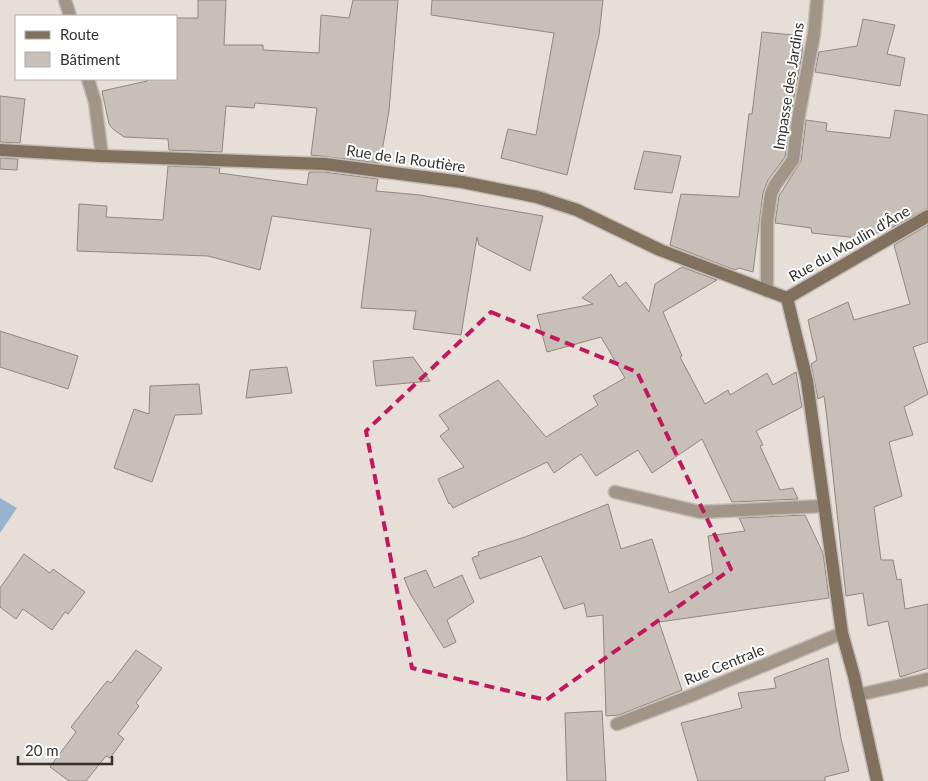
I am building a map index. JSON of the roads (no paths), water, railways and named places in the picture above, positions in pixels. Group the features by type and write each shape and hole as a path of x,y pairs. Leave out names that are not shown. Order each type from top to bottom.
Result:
{"street":[{"path":"65,0 70,15"},
{"name":"Impasse des Jardins","path":"768,291 767,222 771,194 775,185 793,160 798,120 814,34 817,0"},
{"path":"88,80 95,102 102,156"},
{"name":"Rue de la Routière","path":"0,150 102,156 325,164 453,181 537,197 577,210 660,250 787,298"},
{"name":"Rue du Moulin d'Âne","path":"787,298 928,216"},
{"path":"787,298 808,381 842,633 877,781"},
{"path":"615,492 700,512 824,506"},
{"name":"Rue Centrale","path":"617,724 842,633"},
{"path":"858,695 928,679"}],"water":[{"path":"0,498 17,508 0,533"}]}
